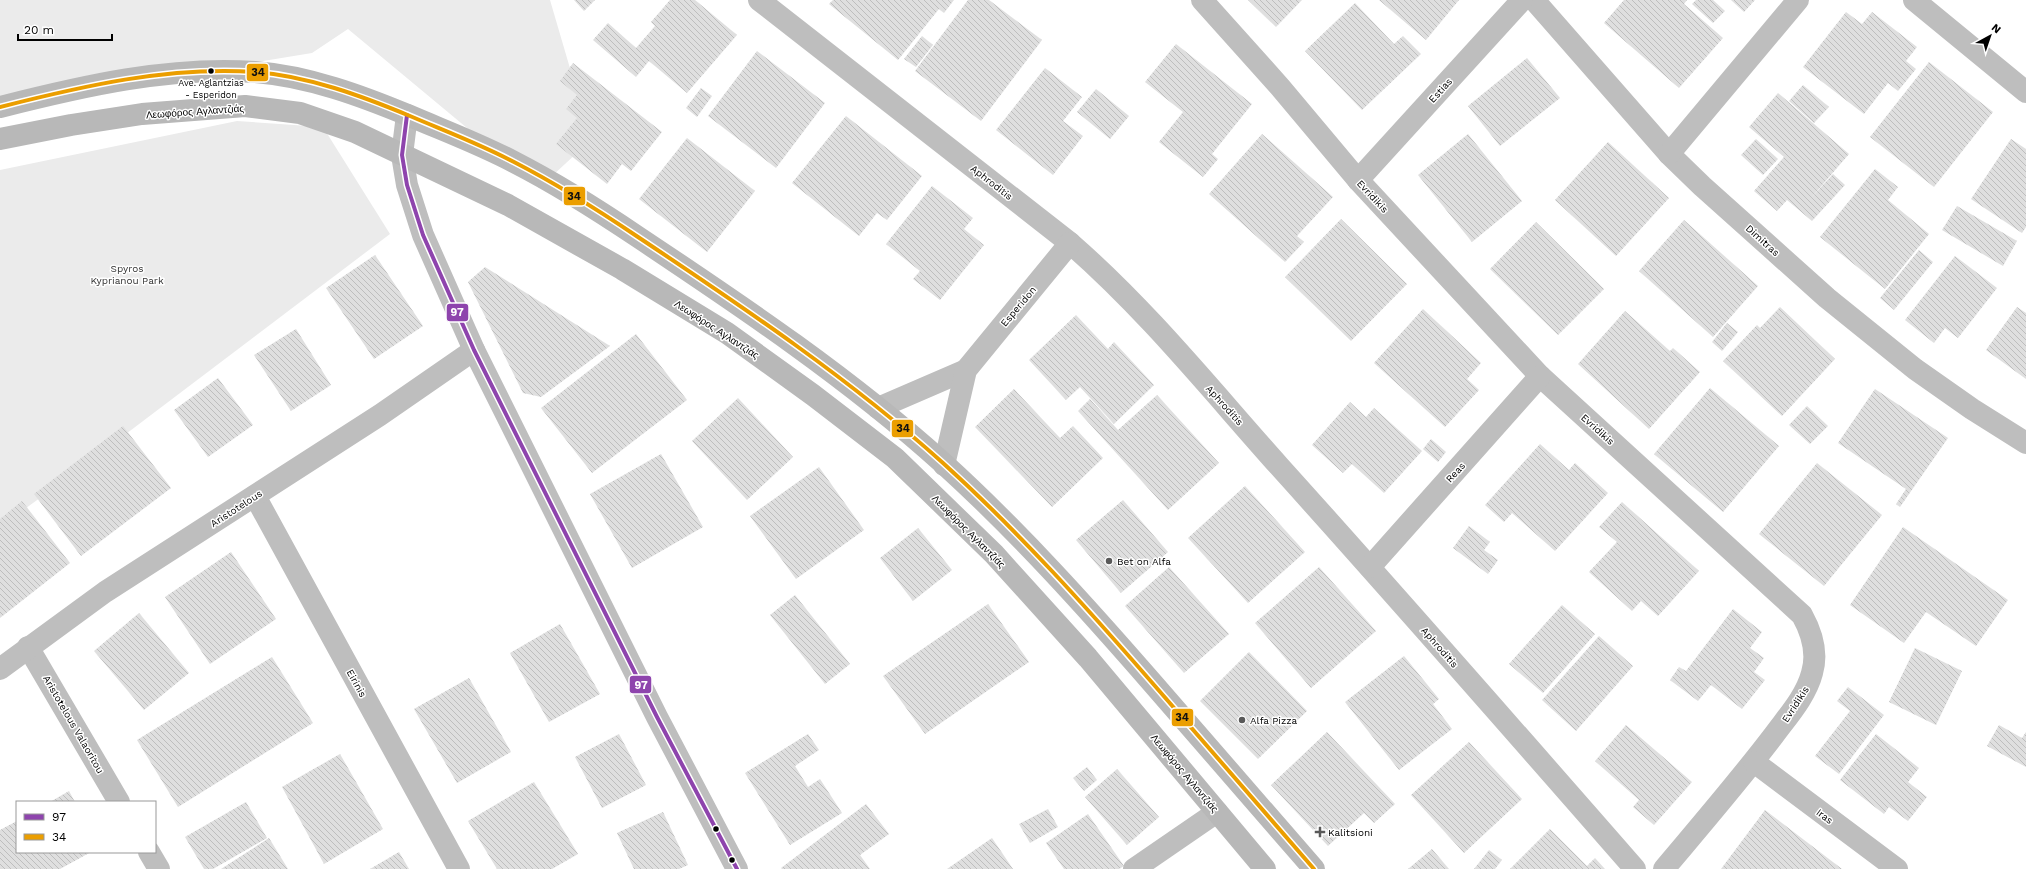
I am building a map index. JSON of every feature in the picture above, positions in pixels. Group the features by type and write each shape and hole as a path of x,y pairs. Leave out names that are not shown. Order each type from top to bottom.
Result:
{"main road":[{"path":"0,107 148,75 203,72 257,72 296,79 364,97 511,160 557,186 686,269 878,408 944,464 1035,553 1094,616 1314,869"},
{"name":"Λεωφόρος Αγλαντζιάς","path":"0,139 71,125 142,114 245,106 300,113 355,132 508,205 622,269 727,333 814,395 895,458 1004,566 1088,658 1265,869"}],"street":[{"name":"Aphroditis","path":"759,0 1070,243 1093,263 1137,308 1370,567 1635,869"},
{"name":"Evridikis","path":"1202,0 1280,87 1358,180 1540,376 1802,615 1809,629 1813,642 1814,660 1807,688 1754,762 1664,869"},
{"name":"Estias","path":"1358,180 1522,0"},
{"name":"Dimitras","path":"1534,0 1669,154 1702,186 1845,312 1915,369 1972,409 2026,443"},
{"path":"1669,154 1798,0"},
{"path":"1914,0 2026,92"},
{"path":"407,115 402,155 407,185 422,235 474,350 657,717 737,869"},
{"name":"Esperidon","path":"944,464 966,370 1070,243"},
{"name":"Aristotelous","path":"0,669 104,592 398,403 474,350"},
{"name":"Esperidon","path":"878,408 966,370"},
{"name":"Reas","path":"1370,567 1540,376"},
{"name":"Eirinis","path":"254,496 459,869"},
{"name":"Aristotelous Valaoritou","path":"28,647 118,801"},
{"name":"Iras","path":"1754,762 1897,869"},
{"path":"1134,869 1217,812"},
{"path":"150,853 159,869"}],"green space":[{"path":"0,0 550,0 591,140 539,188 348,29 312,53 209,70 0,113"},
{"name":"Spyros Kyprianou Park","path":"237,121 323,127 390,234 77,471 0,527 0,170"}],"building":[{"path":"574,0 595,0 584,11"},
{"path":"670,0 695,0 737,35 687,93 649,61 636,77 593,40 608,23 636,48 655,26 651,22"},
{"path":"833,0 954,0 944,13 939,9 898,60 829,4"},
{"path":"968,0 989,0 1042,40 981,121 915,71"},
{"path":"1248,0 1302,0 1276,27"},
{"path":"1379,0 1459,0 1426,40"},
{"path":"1624,0 1687,0 1684,4 1723,38 1679,88 1604,23"},
{"path":"1696,0 1713,0 1725,11 1713,23 1692,4"},
{"path":"1731,0 1755,0 1744,12"},
{"path":"1355,3 1394,44 1403,36 1421,54 1362,110 1305,51"},
{"path":"1846,12 1862,24 1872,12 1917,47 1906,61 1916,69 1898,91 1888,83 1864,114 1803,67"},
{"path":"922,36 933,45 916,67 904,59"},
{"path":"1176,44 1252,104 1212,154 1218,159 1203,177 1159,142 1183,112 1145,82"},
{"path":"757,51 825,103 776,168 708,116"},
{"path":"1527,58 1560,98 1500,146 1468,106"},
{"path":"1929,62 1993,112 1934,187 1870,137"},
{"path":"573,63 662,132 631,171 622,164 607,184 556,144 577,118 566,109 577,95 560,81"},
{"path":"1045,68 1082,97 1063,121 1083,136 1053,175 996,130"},
{"path":"1803,85 1829,107 1814,123 1789,101"},
{"path":"701,88 712,96 697,117 686,108"},
{"path":"1096,89 1129,116 1110,139 1077,112"},
{"path":"1778,93 1849,154 1811,198 1833,174 1845,185 1812,221 1787,200 1777,211 1754,191 1784,157 1749,127"},
{"path":"846,116 922,176 887,220 877,213 859,236 792,183"},
{"path":"1262,134 1333,197 1297,236 1304,242 1285,262 1209,194"},
{"path":"1468,134 1522,201 1472,242 1418,175"},
{"path":"687,138 755,191 707,252 639,199"},
{"path":"1756,139 1778,159 1763,175 1741,155"},
{"path":"2011,139 2026,149 2026,227 2022,233 1971,199"},
{"path":"1608,142 1669,198 1616,256 1555,200"},
{"path":"1875,169 1898,187 1888,200 1929,234 1885,289 1820,237"},
{"path":"932,186 973,218 964,229 984,245 940,300 913,279 920,271 886,244"},
{"path":"1957,206 2017,241 2003,266 1942,230"},
{"path":"1341,219 1407,284 1351,341 1285,277"},
{"path":"1684,220 1758,286 1713,337 1639,271"},
{"path":"1536,222 1604,289 1558,335 1490,269"},
{"path":"1919,250 1933,262 1894,310 1880,298"},
{"path":"375,255 423,326 374,359 326,288"},
{"path":"1955,256 1997,288 1958,338 1945,328 1934,343 1905,320"},
{"path":"485,267 610,346 541,397 523,393 468,282"},
{"path":"1780,307 1835,359 1782,416 1723,361 1757,325 1760,328"},
{"path":"2017,307 2026,313 2026,379 1986,350"},
{"path":"1423,309 1481,363 1467,379 1479,390 1445,427 1374,363"},
{"path":"1625,311 1670,351 1673,348 1700,372 1649,429 1578,364"},
{"path":"1076,315 1108,349 1114,342 1154,385 1114,424 1080,387 1066,400 1029,360"},
{"path":"1727,323 1738,332 1722,351 1712,342"},
{"path":"296,329 331,385 291,411 254,355"},
{"path":"636,334 687,400 592,473 541,408"},
{"path":"218,378 253,425 208,457 174,410"},
{"path":"1710,388 1779,446 1723,512 1654,454"},
{"path":"1014,389 1060,438 1073,426 1103,458 1052,507 975,427"},
{"path":"1875,389 1948,438 1900,507 1896,504 1906,489 1838,443"},
{"path":"1157,395 1219,463 1168,510 1078,411 1090,399 1118,430"},
{"path":"738,398 793,457 747,500 692,441"},
{"path":"1350,402 1366,417 1374,408 1422,451 1384,493 1352,464 1343,473 1312,445"},
{"path":"1807,406 1828,426 1810,444 1789,425"},
{"path":"123,426 171,488 81,556 34,494"},
{"path":"1431,439 1446,452 1438,462 1423,449"},
{"path":"1540,444 1569,470 1575,463 1608,493 1555,551 1512,513 1504,522 1485,505"},
{"path":"661,454 703,527 632,568 590,494"},
{"path":"1817,463 1882,515 1824,586 1759,534"},
{"path":"819,467 864,530 796,579 750,516"},
{"path":"1245,486 1305,552 1248,603 1188,538"},
{"path":"1123,500 1168,552 1121,593 1076,540"},
{"path":"22,501 70,563 0,618 0,519"},
{"path":"1622,502 1699,571 1658,616 1641,601 1632,611 1589,572 1617,542 1599,527"},
{"path":"1469,526 1490,542 1484,550 1498,560 1488,574 1453,548"},
{"path":"1903,527 2008,600 1976,646 1926,612 1904,643 1850,605"},
{"path":"918,528 952,570 913,601 880,558"},
{"path":"231,552 276,619 210,664 165,597"},
{"path":"1169,567 1229,634 1184,673 1125,606"},
{"path":"1319,567 1376,631 1311,688 1255,623"},
{"path":"795,595 850,664 825,684 770,615"},
{"path":"988,604 1029,662 925,734 883,676"},
{"path":"1562,605 1595,634 1543,693 1509,664"},
{"path":"1733,609 1762,632 1750,648 1764,658 1754,672 1765,680 1742,709 1711,685 1698,701 1670,680 1679,667 1686,671"},
{"path":"139,613 189,673 144,710 94,651"},
{"path":"560,624 600,694 549,722 510,653"},
{"path":"1599,636 1633,666 1576,731 1542,700"},
{"path":"1915,648 1962,671 1936,725 1889,702"},
{"path":"1249,652 1307,711 1258,759 1200,701"},
{"path":"1404,656 1439,699 1433,704 1452,729 1399,770 1345,702"},
{"path":"272,657 313,723 178,807 137,740"},
{"path":"469,678 511,752 457,783 414,709"},
{"path":"1848,687 1884,715 1839,774 1815,756 1850,711 1837,701"},
{"path":"1626,725 1692,782 1654,825 1633,807 1639,800 1595,761"},
{"path":"1999,725 2022,738 2026,732 2026,767 1987,746"},
{"path":"1327,732 1395,804 1374,823 1364,813 1328,846 1271,785"},
{"path":"619,734 646,785 602,808 575,757"},
{"path":"808,734 819,750 795,766 808,787 820,779 842,813 790,845 745,773"},
{"path":"1876,734 1919,768 1908,782 1927,797 1908,821 1889,807 1884,814 1840,780"},
{"path":"1469,742 1522,799 1464,853 1411,795"},
{"path":"340,754 383,829 324,864 282,787"},
{"path":"1087,767 1097,780 1084,791 1073,778"},
{"path":"1117,769 1159,817 1127,845 1085,797"},
{"path":"534,782 578,854 552,869 497,869 468,821"},
{"path":"69,791 74,801 52,801"},
{"path":"246,802 267,838 213,869 204,869 185,837"},
{"path":"866,804 889,834 860,855 870,869 781,868"},
{"path":"1048,809 1058,827 1030,843 1019,824"},
{"path":"1765,810 1842,869 1721,869"},
{"path":"663,812 688,865 679,869 634,869 617,833"},
{"path":"1088,814 1124,866 1119,869 1064,869 1046,843"},
{"path":"16,822 16,853 89,853 60,869 0,869 0,830"},
{"path":"1550,829 1587,866 1595,858 1605,869 1510,869"},
{"path":"269,838 288,869 221,869"},
{"path":"992,838 1013,869 947,869"},
{"path":"1432,849 1449,869 1408,869"},
{"path":"1489,850 1502,860 1495,869 1474,869"},
{"path":"399,852 409,869 370,869"}],"transit line":[{"name":"34","path":"0,107 94,85 158,75 223,71 275,74 315,82 354,94 392,109 501,155 562,188 677,263 795,345 871,402 943,463 999,516 1079,600 1314,869"},
{"name":"97","path":"407,115 402,155 407,185 423,235 474,350 657,717 737,869"}],"place":[{"name":"Ave. Aglantzias - Esperidon","path":"211,71"},
{"name":"Bet on Alfa","path":"1109,561"},
{"name":"Alfa Pizza","path":"1242,720"},
{"name":"Kalitsioni","path":"1320,832"}]}
